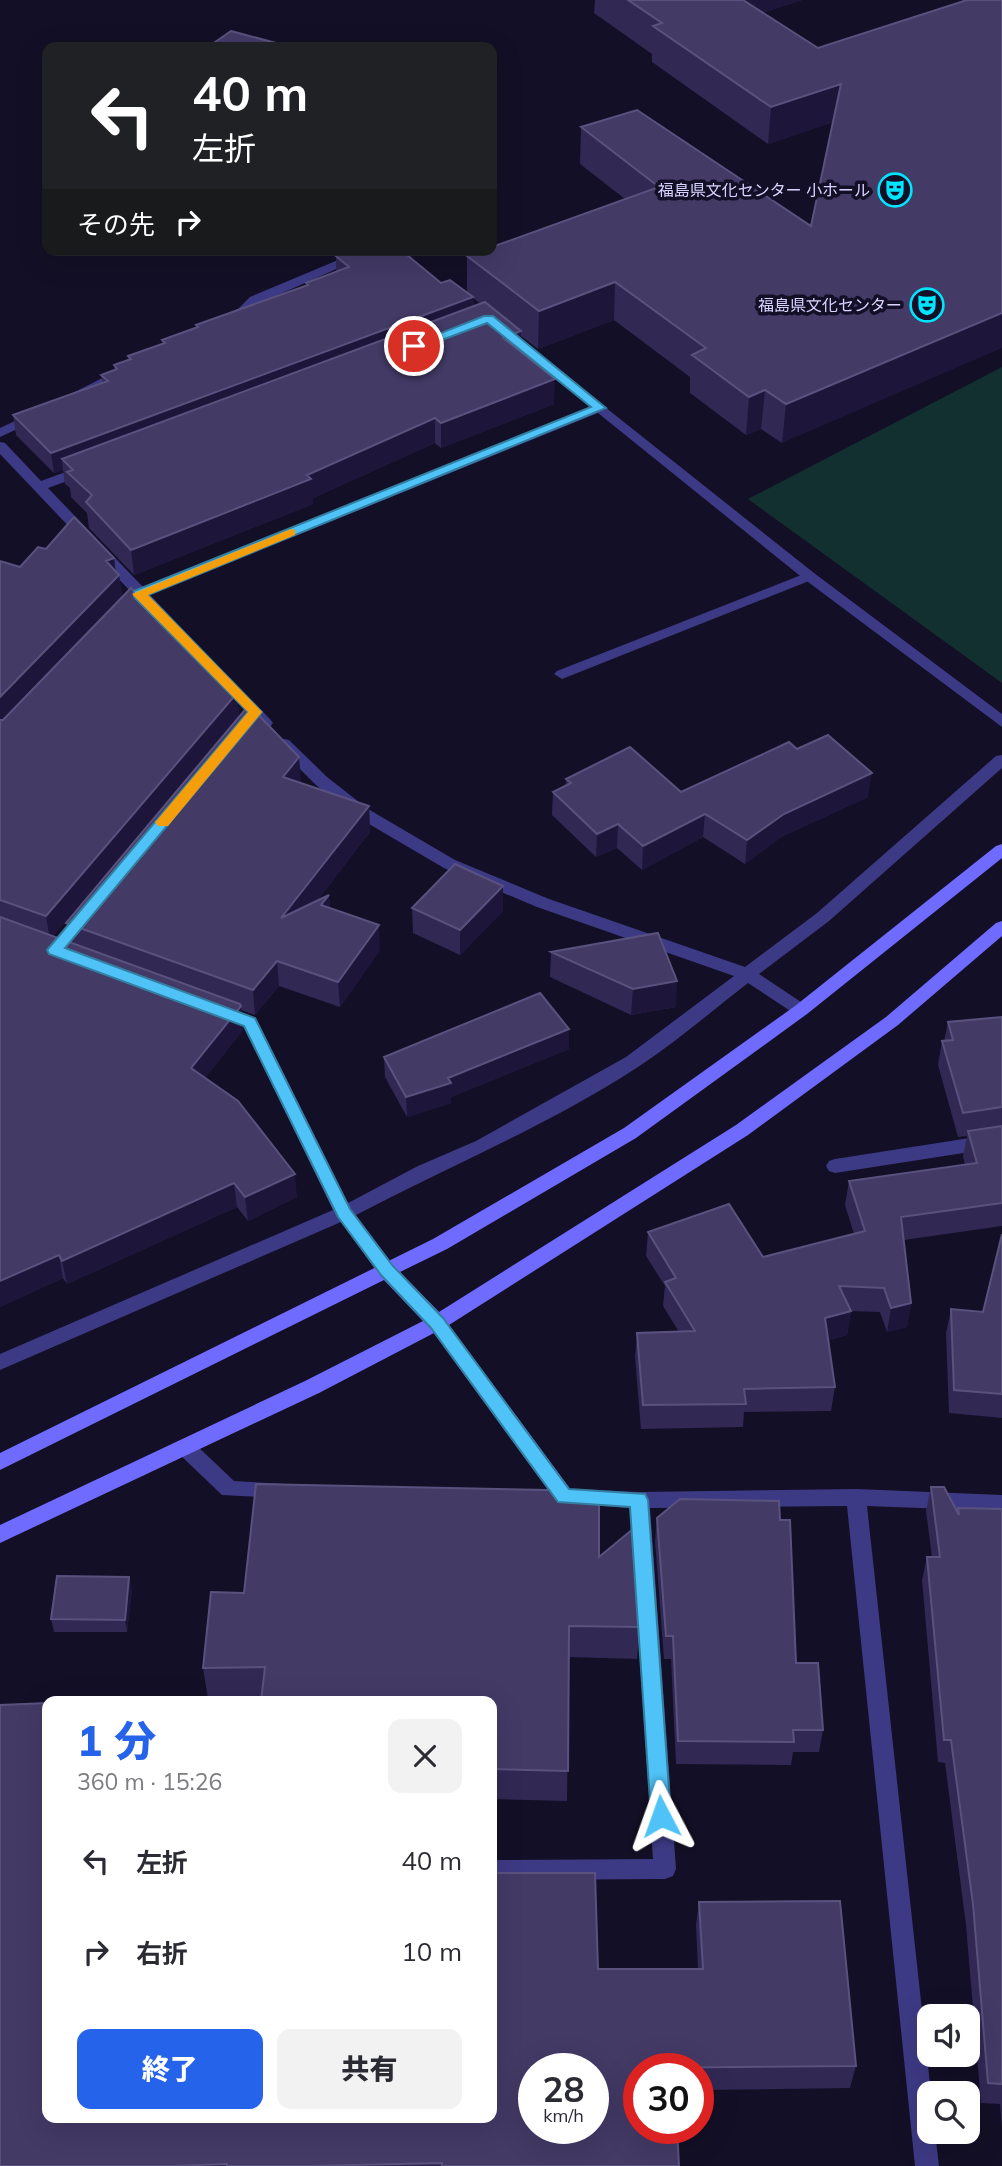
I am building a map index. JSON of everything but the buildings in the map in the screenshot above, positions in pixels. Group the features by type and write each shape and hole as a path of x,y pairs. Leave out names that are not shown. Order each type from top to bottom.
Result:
{"street":[{"path":"220,323 244,310 255,300 359,256"},
{"path":"488,318 809,576 1002,722"},
{"path":"0,433 134,366"},
{"path":"120,613 139,594 600,408"},
{"path":"0,446 41,486 251,717 317,778 356,809 435,859 516,894 748,975 801,1010"},
{"path":"41,486 105,462"},
{"path":"562,674 809,576"},
{"path":"0,1362 344,1213 424,1171 482,1146 632,1062 823,917 1002,760"},
{"path":"0,1462 440,1244 630,1133 801,1010 1002,850"},
{"path":"0,1534 312,1387 437,1323 741,1130 892,1021 1002,927"},
{"path":"199,1004 250,1022 344,1213 387,1270 437,1323 564,1496"},
{"path":"835,1166 1002,1140"},
{"path":"186,1447 229,1489 299,1491"},
{"path":"536,1495 639,1500 856,1497 1002,1503"},
{"path":"856,1497 927,2166"},
{"path":"497,1870 665,1869 639,1500"}],"green space":[{"path":"1002,367 1002,683 748,499"}],"slow traffic":[{"path":"163,822 255,712 139,594 291,533"}],"place":[{"name":"福島県文化センター 小ホール","path":"895,190"},
{"name":"福島県文化センター","path":"927,305"}],"route":[{"path":"414,346 488,318 600,408 139,594 255,712 55,950 250,1022 344,1213 387,1270 437,1323 564,1496 639,1500 661,1816"}]}
